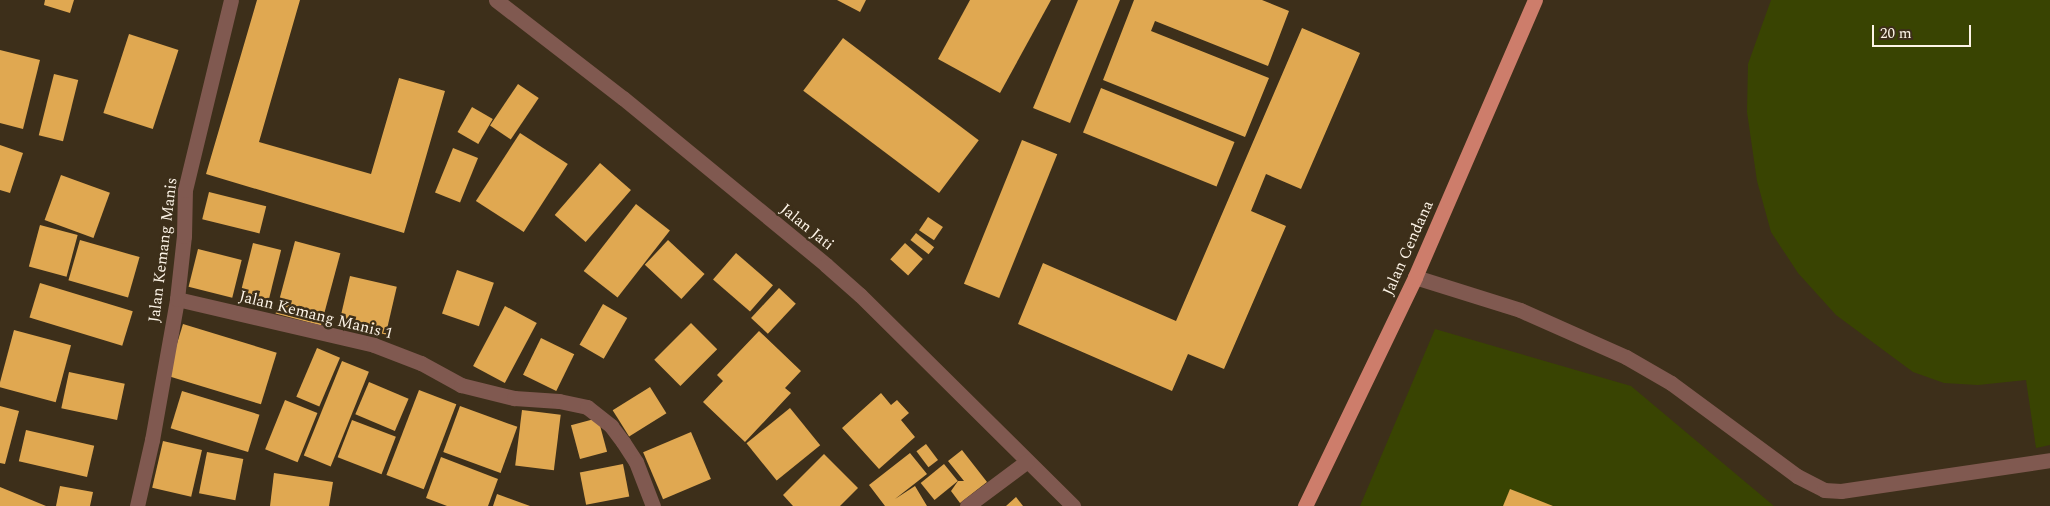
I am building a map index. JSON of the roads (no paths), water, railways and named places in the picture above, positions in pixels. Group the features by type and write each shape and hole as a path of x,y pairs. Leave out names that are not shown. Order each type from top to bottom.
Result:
{"main road":[{"name":"Jalan Cendana","path":"1305,506 1415,276 1535,0"}],"street":[{"name":"Jalan Kemang Manis","path":"136,506 152,440 177,299 184,236 185,190 232,0"},
{"name":"Jalan Jati","path":"496,0 623,98 826,265 860,296 1026,462 1073,506"},
{"path":"1415,276 1520,310 1626,357 1671,383 1797,476 1824,490 1841,491 2050,460"},
{"name":"Jalan Kemang Manis 1","path":"177,299 374,345 421,362 461,385 514,398 559,401 587,407 611,426 623,442 639,469 653,506"},
{"path":"967,506 1026,462"}]}
